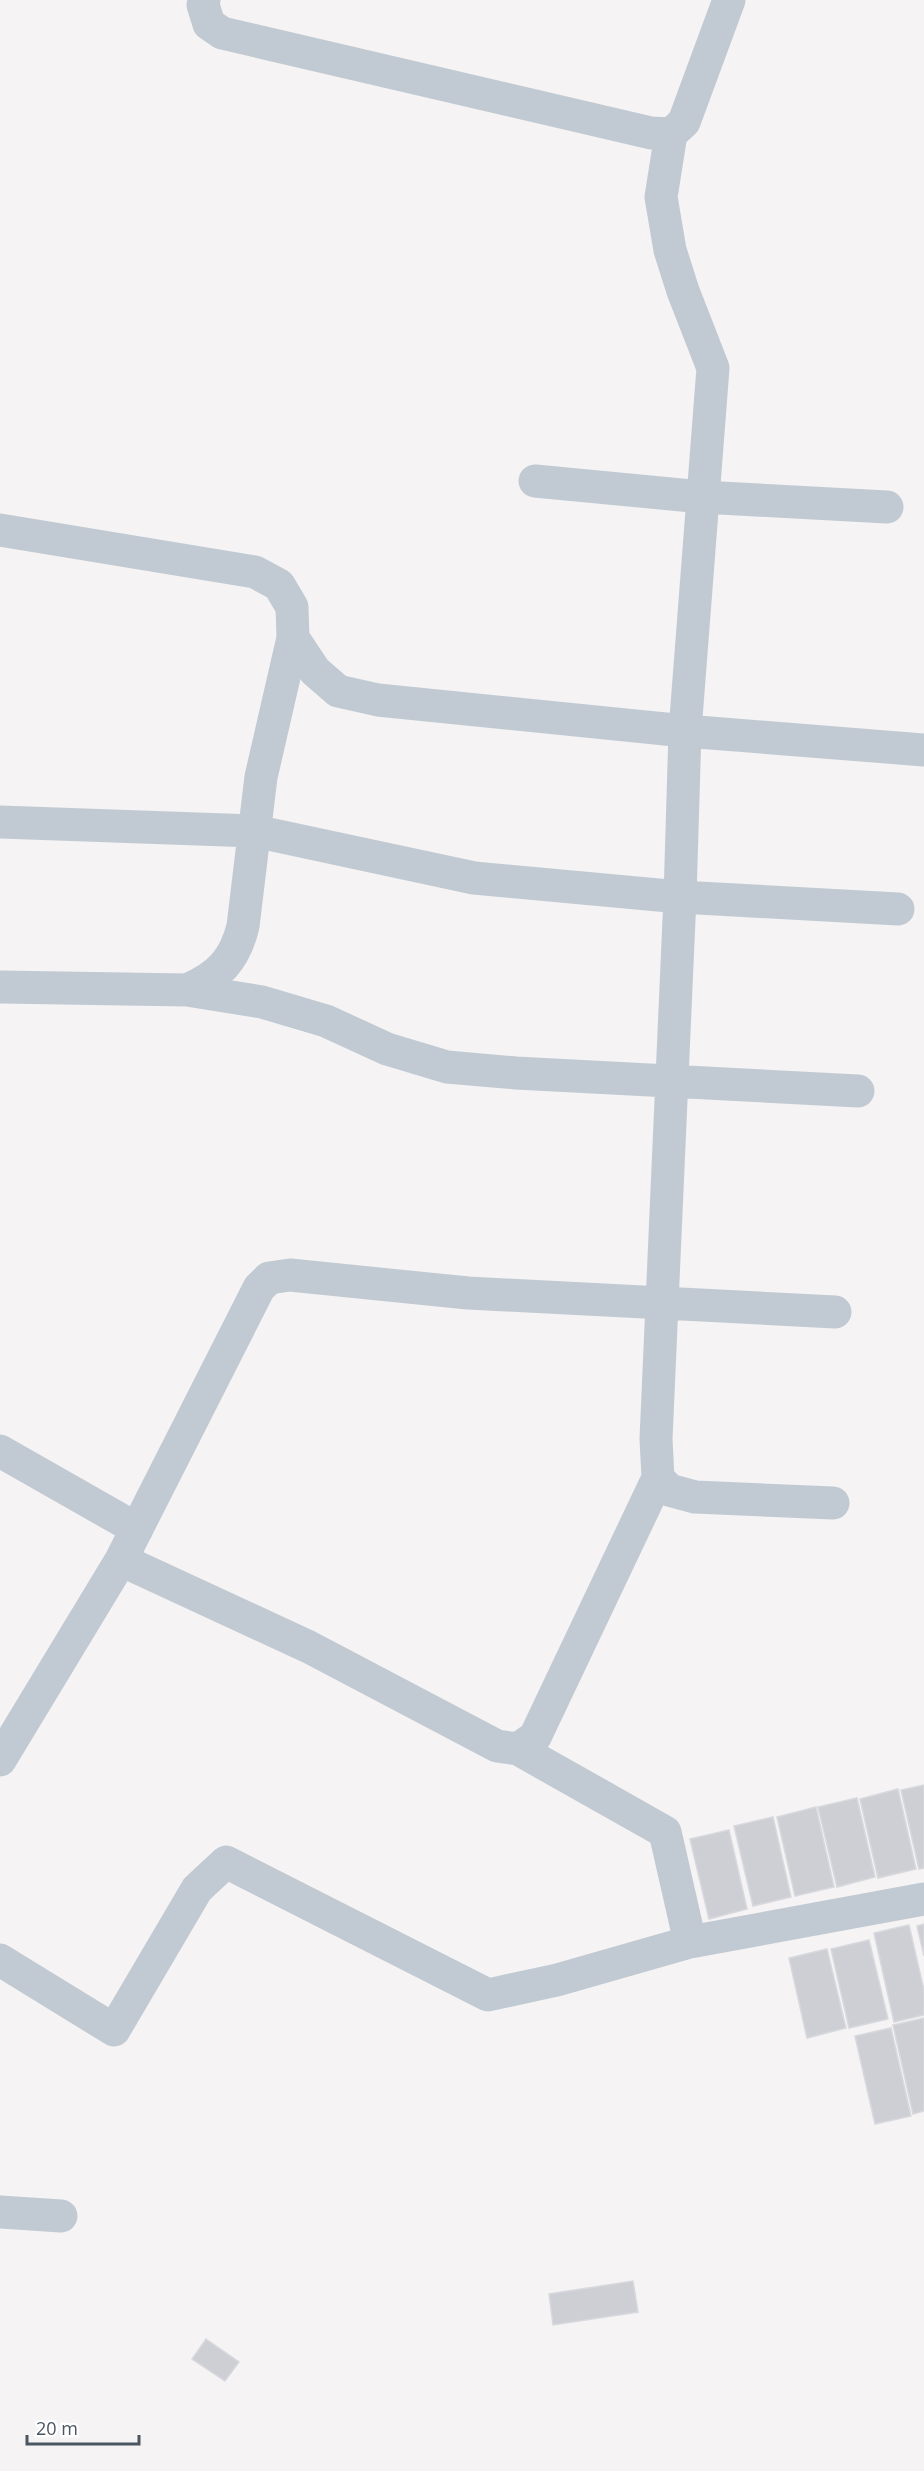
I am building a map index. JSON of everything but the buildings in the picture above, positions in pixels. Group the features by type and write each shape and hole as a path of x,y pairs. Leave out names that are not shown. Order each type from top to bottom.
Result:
{"street":[{"path":"204,0 203,5 209,24 222,33 651,133 671,134"},
{"path":"518,1749 535,1737 658,1478 656,1439 685,731 713,368 682,291 670,250 661,197 671,134 684,122 729,0"},
{"path":"535,481 702,497 887,507"},
{"path":"0,530 255,573 279,585 292,607 293,638 261,777 243,926 239,942 231,958 208,981 187,990"},
{"path":"293,638 315,671 338,691 378,700 685,731 924,750"},
{"path":"0,822 254,831 474,878 680,897 898,909"},
{"path":"0,987 187,990 262,1002 326,1021 387,1049 447,1067 672,1082 858,1091"},
{"path":"0,1760 121,1560 259,1288 269,1278 290,1275 468,1293 835,1312"},
{"path":"0,1451 137,1529"},
{"path":"658,1478 669,1490 695,1497 833,1503"},
{"path":"121,1560 309,1647 497,1746 518,1749 665,1832 690,1942"},
{"path":"0,1960 114,2030 197,1889 226,1862 488,1995 557,1980 690,1942 924,1899"},
{"path":"0,2212 61,2216"}]}
